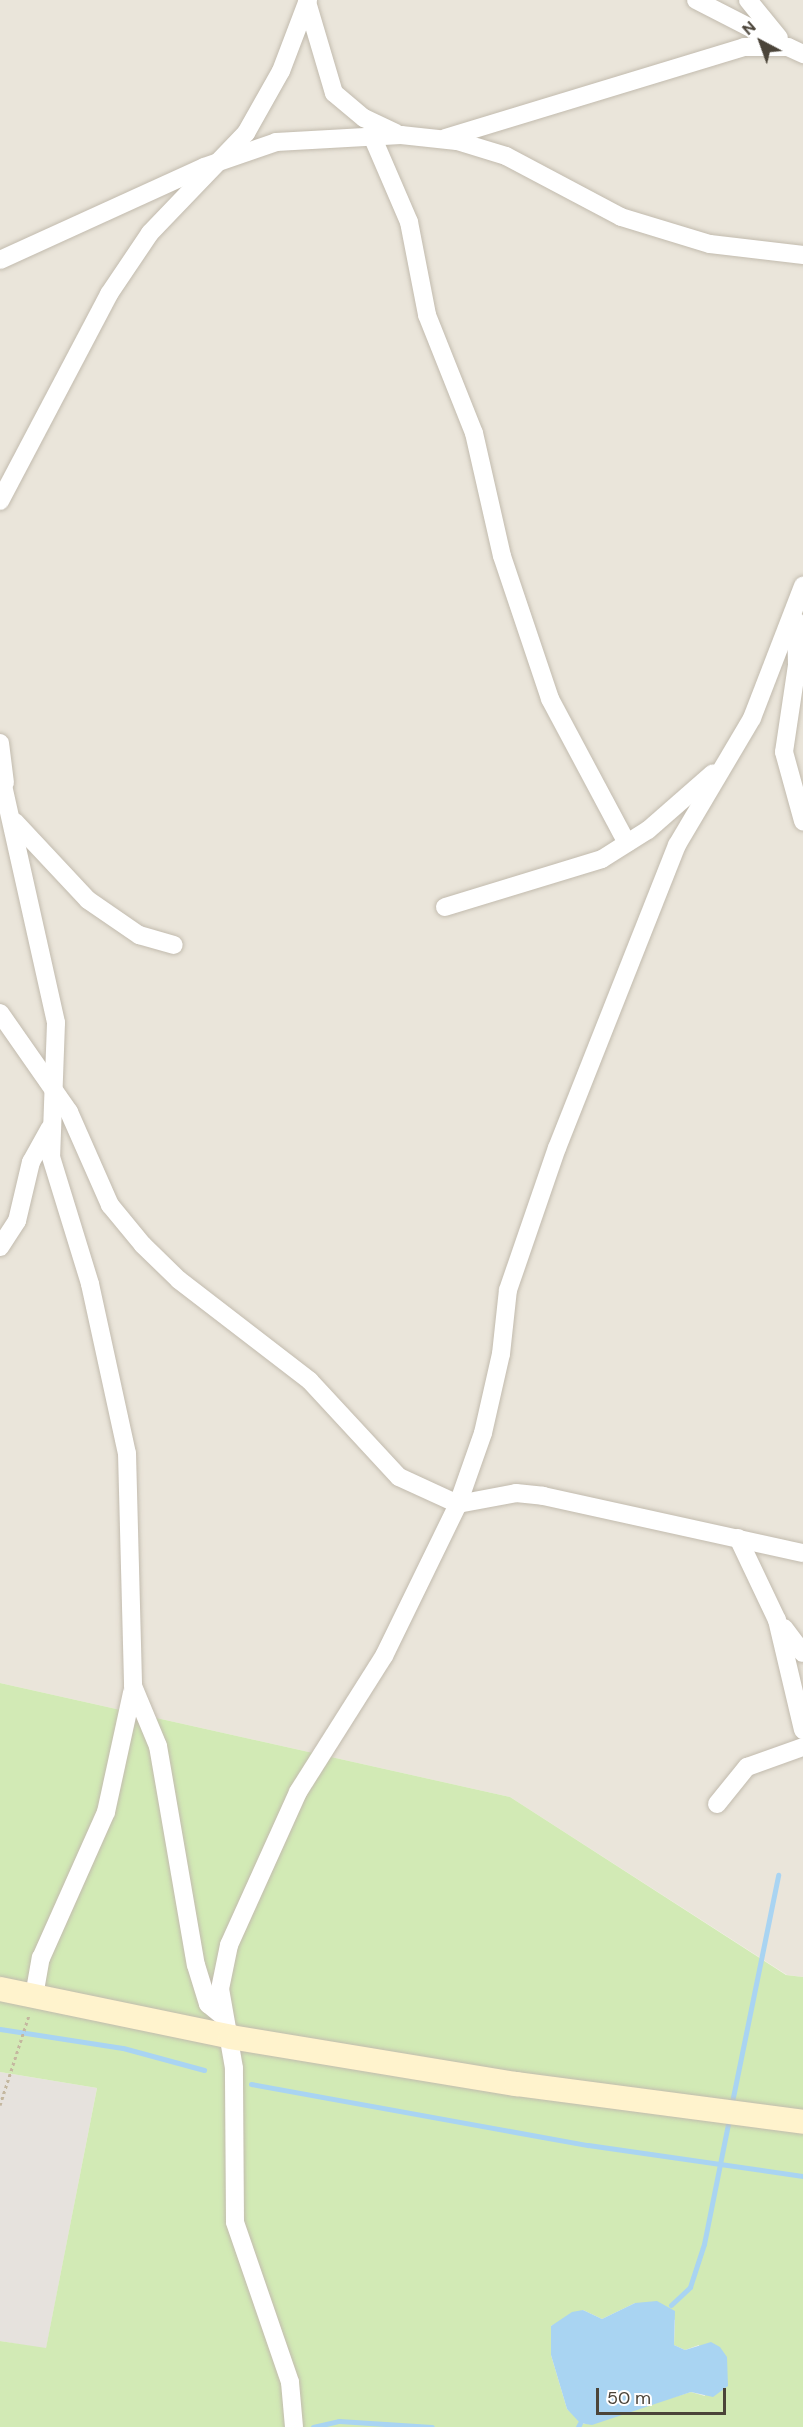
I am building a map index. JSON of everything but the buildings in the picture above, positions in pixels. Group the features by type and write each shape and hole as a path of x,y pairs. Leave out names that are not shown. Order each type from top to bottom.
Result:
{"main road":[{"path":"0,1989 227,2026 516,2084 803,2121"}],"street":[{"path":"307,0 334,93 364,118 401,135"},
{"path":"0,501 109,294 150,233 224,160 281,71 307,0"},
{"path":"696,0 796,50"},
{"path":"748,0 761,22 796,50"},
{"path":"441,140 744,47 796,50"},
{"path":"0,260 224,160 276,142 401,135 441,140 506,156 621,217 710,244 803,255"},
{"path":"372,136 409,222 427,315 474,434 502,556 550,699 627,843"},
{"path":"294,2427 290,2382 235,2222 227,2026 220,1989 230,1945 257,1877 298,1792 384,1656 458,1504 483,1433 501,1354 508,1290 556,1148 677,845 752,718 796,613 803,586"},
{"path":"796,613 797,665 784,752 803,821"},
{"path":"0,744 3,778 56,1023 57,1093 51,1124 51,1157 90,1284 127,1453 132,1712 106,1812 41,1958 34,1996"},
{"path":"445,907 602,859 627,843 724,764"},
{"path":"14,821 98,908 139,935 174,945"},
{"path":"0,1013 57,1093 110,1205 143,1245 179,1280 310,1381 399,1477 458,1504 516,1493 543,1496 803,1553"},
{"path":"0,1247 17,1221 31,1162 51,1124"},
{"path":"738,1538 777,1620 803,1730"},
{"path":"777,1620 803,1653"},
{"path":"133,1686 160,1756 196,1965 208,2004 227,2026"},
{"path":"717,1804 747,1767 803,1748"}],"path":[{"path":"0,2104 34,1996"}],"shaded area":[{"path":"0,0 803,0 803,1977 787,1975 510,1797 0,1683"},
{"path":"0,2072 97,2088 46,2349 0,2341"}],"green space":[{"path":"0,1683 510,1797 786,1975 803,1977 803,2427 0,2427 0,2341 46,2348 97,2088 0,2072","holes":["635,2303 675,2320 674,2345 685,2350 699,2345 705,2396 691,2392 584,2424 567,2409 551,2355 551,2326 583,2310 602,2319"]}],"water":[{"path":"657,2301 675,2311 674,2345 685,2350 711,2342 720,2347 727,2357 728,2386 713,2397 691,2392 592,2425 580,2423 567,2409 551,2355 551,2326 572,2312 583,2310 602,2319 635,2303"}],"waterway":[{"path":"731,2107 778,1875"},
{"path":"0,2029 123,2048 204,2070"},
{"path":"251,2084 588,2145 803,2176"},
{"path":"671,2305 690,2287 704,2244 729,2119"},
{"path":"313,2427 339,2421 432,2427"},
{"path":"578,2427 580,2423"}]}
